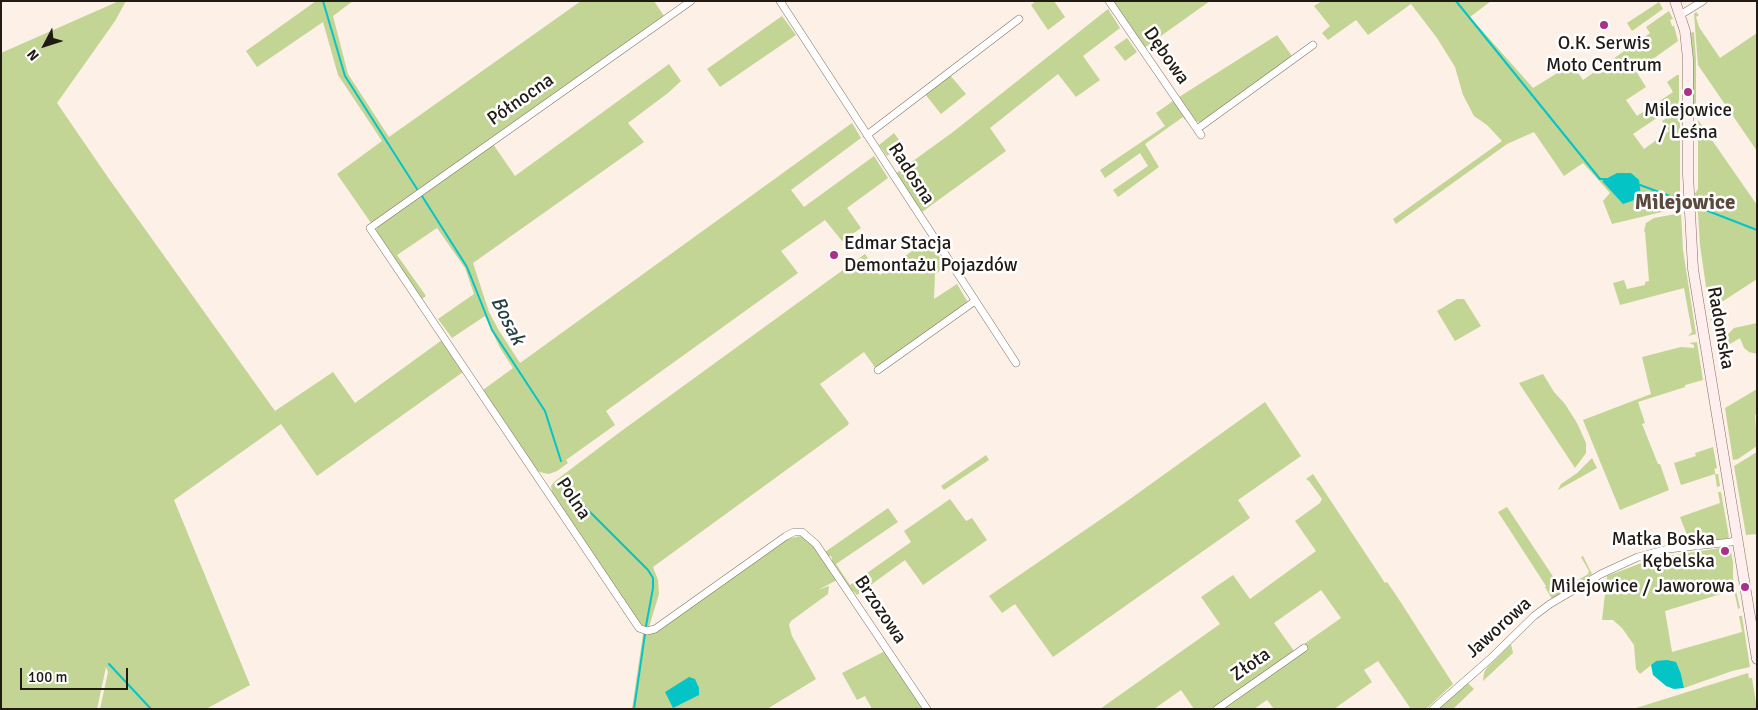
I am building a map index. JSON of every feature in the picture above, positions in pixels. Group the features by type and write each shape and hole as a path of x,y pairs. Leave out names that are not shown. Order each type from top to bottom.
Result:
{"main road":[{"name":"Radomska","path":"1675,1 1685,31 1688,59 1688,174 1692,260 1736,540 1757,659"}],"street":[{"name":"Północna","path":"370,228 691,1"},
{"name":"Radosna","path":"780,1 1016,364"},
{"name":"Dębowa","path":"1109,1 1199,132 1313,45"},
{"path":"1680,15 1703,1"},
{"path":"867,135 1019,19"},
{"name":"Polna","path":"370,228 639,628 647,631 655,629 786,536 794,532 802,532"},
{"path":"878,370 975,301"},
{"name":"Brzozowa","path":"802,532 816,544 927,709"},
{"name":"Jaworowa","path":"1433,709 1490,659 1534,616 1550,604 1601,574 1638,557 1668,549 1736,540"},
{"name":"Złota","path":"1217,709 1304,648"}],"green space":[{"path":"119,1 126,1 115,21 57,103 275,411 333,372 355,403 442,340 463,372 317,476 281,424 174,500 250,685 206,709 100,709 108,672 106,667 97,709 1,709 1,53"},
{"path":"316,1 353,1 333,16 348,74 389,137 581,1 654,1 664,16 371,223 337,174 382,141 338,75 323,22 257,67 246,51"},
{"path":"1036,1 1054,1 1065,17 1048,30 1031,5"},
{"path":"1111,1 1210,1 1144,48"},
{"path":"1322,1 1491,1 1470,17 1533,88 1572,64 1583,80 1650,33 1646,27 1669,11 1673,19 1670,20 1672,26 1674,26 1678,41 1636,71 1646,87 1626,100 1637,116 1673,92 1667,82 1679,75 1679,103 1633,134 1644,149 1669,131 1662,121 1680,109 1680,205 1670,210 1612,224 1603,201 1610,193 1583,163 1564,176 1534,132 1507,144 1396,224 1393,219 1502,141 1487,125 1474,116 1463,95 1455,67 1437,38 1411,4 1368,35 1356,20 1328,40 1322,33 1330,26 1314,6"},
{"path":"1659,2 1663,9 1632,31 1627,23"},
{"path":"1108,9 1120,28 1083,56 1100,80 1076,97 1058,74 990,128 1006,151 922,212 895,174 953,132"},
{"path":"1696,12 1699,15 1696,17 1699,27 1720,58 1757,33 1757,151 1698,65 1694,14"},
{"path":"782,16 796,35 720,87 707,69"},
{"path":"1694,32 1696,112 1692,109 1690,33"},
{"path":"1277,35 1292,56 1202,123 1196,121 1179,97"},
{"path":"1127,38 1137,52 1125,61 1114,47"},
{"path":"669,64 681,81 628,123 644,142 473,263 489,312 520,363 852,123 861,138 791,190 804,207 874,156 888,178 847,208 861,228 842,241 825,220 781,251 798,273 606,411 615,425 566,460 568,463 557,471 549,474 543,473 538,471 533,465 483,390 513,368 500,348 485,316 452,338 438,319 474,294 465,268 437,228 397,255 426,296 422,299 380,239 376,231 377,227 493,144 515,176"},
{"path":"950,75 966,94 941,114 925,94"},
{"path":"1173,101 1186,116 1185,120 1183,117 1145,144 1159,167 1118,197 1113,190 1148,166 1140,153 1105,178 1100,170 1165,126 1156,113"},
{"path":"1698,120 1757,205 1757,279 1711,309 1713,321 1711,321 1700,245 1698,213 1694,207 1694,195 1698,189"},
{"path":"894,133 902,144 887,156 879,145"},
{"path":"1681,213 1683,250 1696,334 1688,336 1692,332 1684,288 1620,305 1613,283 1624,280 1627,289 1645,285 1645,282 1649,281 1644,231 1646,223 1654,218"},
{"path":"928,239 946,267 935,274 934,299 957,284 970,306 879,373 864,352 820,384 849,423 848,425 653,567 658,580 659,594 649,627 638,623 552,492 551,486 620,432 865,254 880,275"},
{"path":"1457,299 1464,299 1481,326 1455,341 1437,311"},
{"path":"1757,323 1757,354 1749,352 1744,348 1740,338 1730,344 1726,342 1728,334 1734,328"},
{"path":"1697,342 1703,380 1638,402 1645,423 1642,424 1658,464 1660,464 1669,490 1620,510 1583,420 1651,394 1642,357 1681,347 1694,348 1694,345 1689,343"},
{"path":"1543,374 1577,423 1586,443 1586,453 1575,468 1519,383"},
{"path":"1757,389 1757,414 1755,415 1757,446 1738,459 1733,460 1725,408"},
{"path":"1265,402 1301,456 1238,500 1250,518 1053,657 1015,604 1002,613 989,596 1123,504"},
{"path":"1713,447 1717,468 1714,469 1715,474 1681,485 1674,463 1696,456 1695,453"},
{"path":"1757,452 1757,534 1746,535 1734,466"},
{"path":"986,455 989,460 944,490 941,486"},
{"path":"1592,458 1597,468 1558,490 1561,484 1577,473"},
{"path":"1313,474 1385,583 1387,582 1398,598 1453,684 1426,709 1411,709 1378,661 1364,670 1372,682 1334,709 1274,709 1267,700 1254,709 1194,709 1181,690 1154,709 1100,709 1220,624 1201,597 1233,575 1250,599 1316,551 1295,521 1320,503 1322,499 1306,479","holes":["1321,590 1341,618 1294,651 1274,623"]},
{"path":"1715,474 1718,474 1720,486 1717,487"},
{"path":"1718,492 1721,492 1729,537 1726,539 1682,544 1681,542 1689,540 1680,517 1720,503"},
{"path":"950,499 966,521 972,518 987,540 923,585 905,560 857,595 851,591 831,562 831,556 828,556 825,552 888,508 898,522 836,564 850,585 911,542 904,531"},
{"path":"1507,507 1560,587 1565,588 1588,574 1589,571 1581,557 1583,556 1592,574 1552,599 1546,586 1498,512"},
{"path":"801,536 815,547 837,580 818,590 829,586 828,594 791,621 789,625 792,636 816,679 767,709 632,709 643,634 651,633 786,539"},
{"path":"1730,547 1733,562 1733,578 1740,608 1738,609 1734,590 1665,611 1672,652 1742,632 1739,616 1742,616 1750,667 1732,671 1684,688 1681,674 1656,661 1640,674 1636,669 1634,645 1622,628 1613,620 1602,620 1607,576 1655,558"},
{"path":"1511,644 1513,653 1483,681 1486,669"},
{"path":"885,651 922,709 872,709 865,696 857,700 842,673"},
{"path":"1748,673 1749,678 1752,678 1757,709 1633,709"},
{"path":"1468,683 1474,689 1453,709 1438,709"}],"water":[{"path":"1617,173 1631,173 1639,180 1641,195 1623,204 1602,181"},
{"path":"1667,660 1676,662 1684,688 1674,689 1666,686 1653,675 1651,665 1656,661"},
{"path":"689,677 695,679 699,688 699,695 673,708 665,692"}],"waterway":[{"name":"Bosak","path":"323,1 345,76 417,189"},
{"path":"1456,1 1600,179 1606,179"},
{"path":"1640,185 1678,199"},
{"name":"Bosak","path":"422,196 467,267 492,330 545,411 561,461"},
{"path":"1695,206 1757,230"},
{"name":"Bosak","path":"567,476 572,488 585,507 648,570 653,578 646,626"},
{"name":"Bosak","path":"634,709 645,634"},
{"path":"109,664 151,709"}],"place":[{"name":"O.K. Serwis Moto Centrum","path":"1604,25"},
{"name":"Milejowice / Leśna","path":"1688,92"},
{"name":"Edmar Stacja Demontażu Pojazdów","path":"834,255"},
{"name":"Matka Boska Kębelska","path":"1725,551"},
{"name":"Milejowice / Jaworowa","path":"1745,587"}],"district":[{"name":"Milejowice","path":"1685,203"}]}
